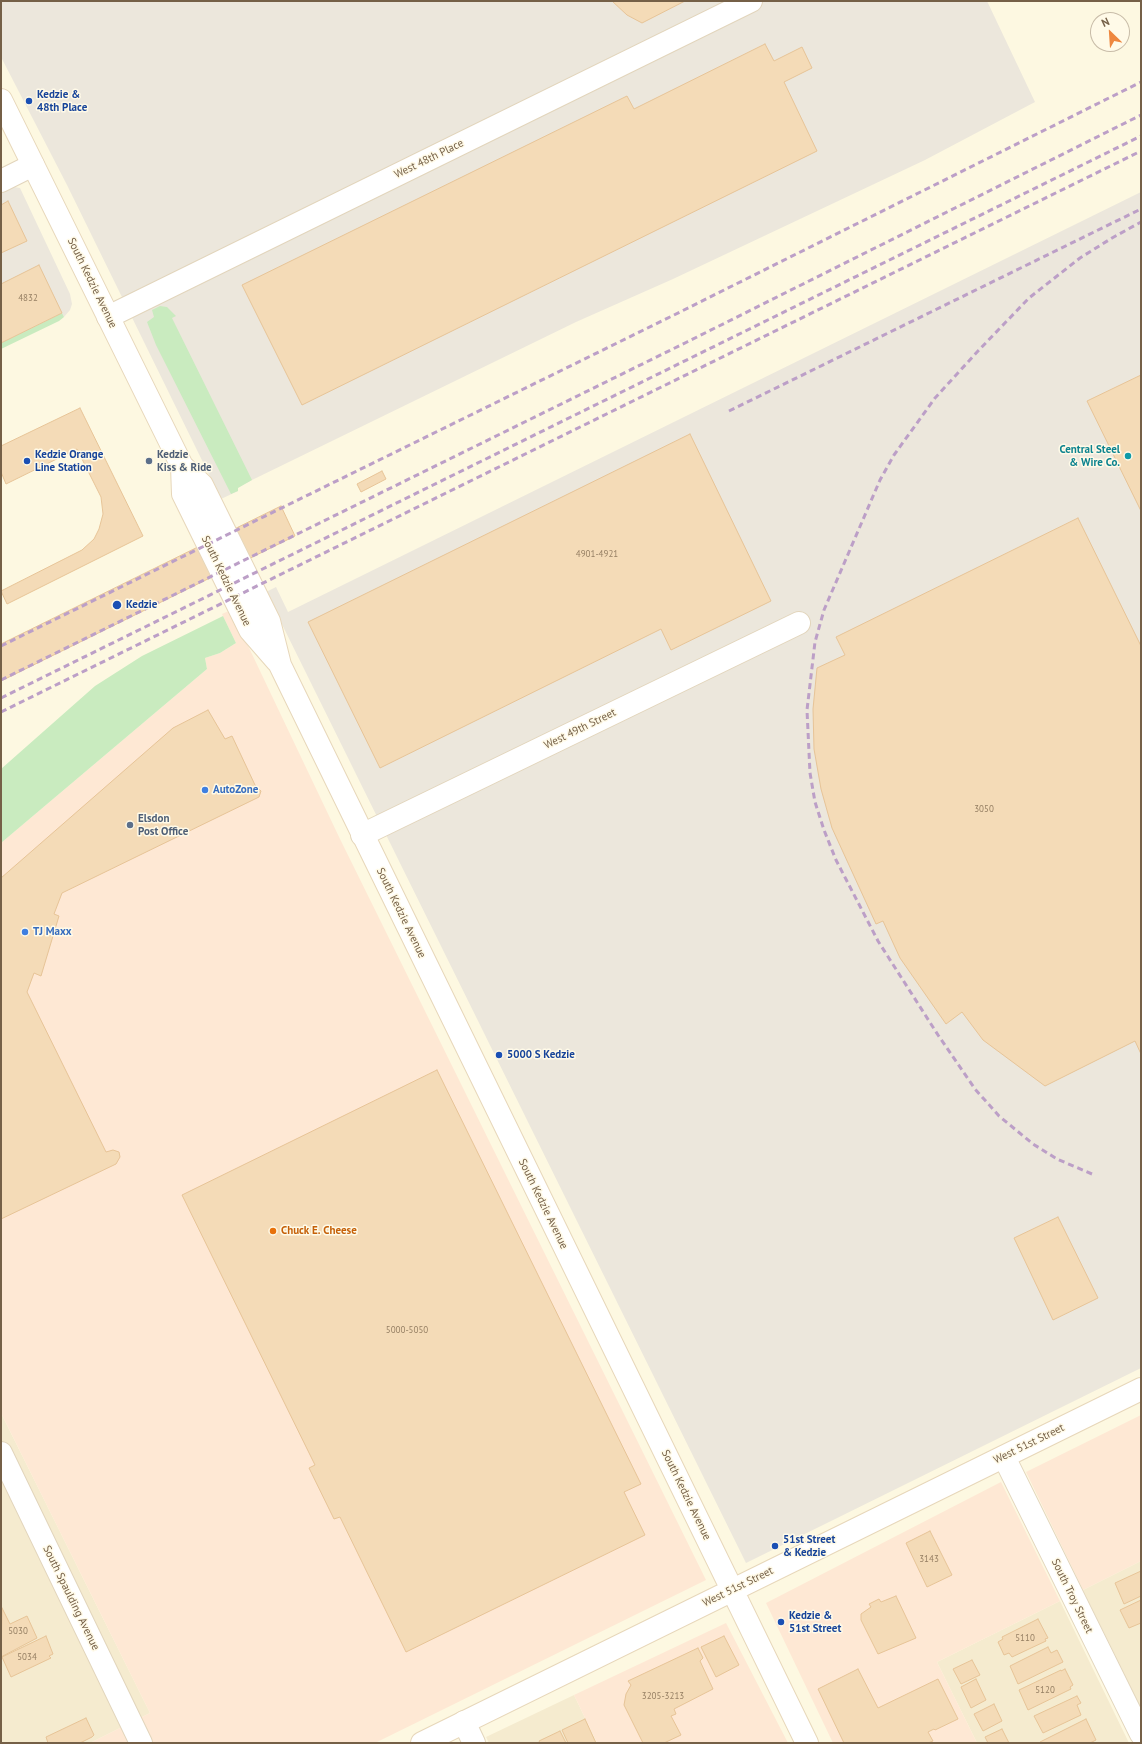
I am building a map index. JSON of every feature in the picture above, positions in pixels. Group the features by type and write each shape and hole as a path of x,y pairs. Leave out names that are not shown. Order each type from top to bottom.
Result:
{"street":[{"name":"West 48th Place","path":"108,317 751,1"},
{"name":"South Kedzie Avenue","path":"1,100 182,466 202,485 255,592 269,621 280,665 807,1743"},
{"path":"1,181 33,165"},
{"name":"West 49th Street","path":"362,835 799,623"},
{"name":"West 51st Street","path":"422,1743 1141,1389"},
{"name":"South Spaulding Avenue","path":"1,1453 141,1743"},
{"name":"South Troy Street","path":"1004,1457 1141,1734"},
{"path":"464,1722 474,1743"}],"shaded area":[{"path":"1,1 987,1 1035,102 925,160 673,279 576,322 252,480 237,488 238,491 221,499 67,185 1,57"},
{"path":"14,187 20,188 70,294 72,304 70,310 64,317 62,314 1,343 1,193"},
{"path":"1141,192 1141,1368 746,1563 266,592 276,587 288,612"},
{"path":"231,610 340,839 706,1580 375,1743 90,1743 150,1713 1,1413 1,843 207,669 205,658 220,653 236,643 222,614"},
{"path":"1,1413 150,1713 90,1743 1,1743"},
{"path":"1141,1415 1141,1561 1083,1590 1026,1472"},
{"path":"1001,1482 1060,1601 937,1662 977,1743 833,1743 766,1603"},
{"path":"1141,1561 1141,1708 1083,1590"},
{"path":"1060,1601 1129,1743 977,1743 937,1662"},
{"path":"726,1623 788,1743 597,1743 574,1695"},
{"path":"574,1695 597,1743 489,1743 486,1737"}],"green space":[{"path":"160,306 167,307 176,316 172,318 252,480 238,488 238,491 231,494 156,345 147,322 154,317 152,310"},
{"path":"62,313 64,317 59,321 1,349 1,343"},
{"path":"223,616 236,643 220,653 205,658 207,669 1,843 1,769 95,686 142,656"}],"building":[{"path":"612,1 685,1 642,23 627,15"},
{"path":"765,44 774,61 802,47 812,68 784,82 817,151 302,405 242,285 627,96 634,109"},
{"path":"8,201 27,241 1,253 1,205"},
{"path":"39,265 62,313 1,343 1,284"},
{"name":"Central Steel & Wire Co.","path":"1141,375 1141,511 1087,401"},
{"path":"80,408 143,536 7,604 1,591 82,550 94,539 99,529 103,514 101,497 77,449 6,484 1,472 1,446"},
{"path":"690,434 771,601 671,650 661,629 380,768 308,622"},
{"path":"382,471 386,479 361,492 357,484"},
{"path":"281,506 295,536 1,681 1,644"},
{"path":"1078,518 1141,646 1141,1054 1135,1041 1045,1086 983,1040 962,1012 946,1024 900,958 883,921 876,924 832,828 821,789 814,749 813,709 817,668 845,655 836,637"},
{"path":"208,710 225,739 232,736 255,785 261,791 259,797 62,893 54,914 59,916 41,976 34,973 27,992 106,1152 113,1150 119,1152 120,1157 116,1164 1,1219 1,878 173,728"},
{"path":"437,1070 641,1484 624,1492 645,1535 406,1652 340,1517 334,1519 309,1468 315,1465 182,1195"},
{"path":"1058,1217 1098,1298 1053,1320 1014,1238"},
{"path":"930,1531 952,1575 927,1587 906,1543"},
{"path":"1141,1571 1141,1596 1124,1604 1115,1583"},
{"path":"896,1596 916,1638 878,1654 861,1620 861,1614 871,1607 869,1604 879,1599 881,1602"},
{"path":"1141,1600 1141,1623 1129,1628 1120,1610"},
{"path":"2,1608 10,1624 27,1616 37,1638 1,1657"},
{"path":"1038,1619 1048,1638 1045,1639 1046,1641 1012,1657 1009,1653 1004,1655 998,1642 1003,1639 1002,1637"},
{"path":"46,1636 53,1654 49,1656 51,1658 11,1677 2,1657"},
{"path":"724,1636 739,1665 716,1677 701,1647"},
{"path":"1048,1647 1051,1653 1057,1650 1063,1662 1018,1684 1010,1666"},
{"path":"698,1648 703,1658 700,1661 713,1689 674,1709 676,1714 671,1716 681,1735 664,1743 643,1743 624,1705 626,1694 631,1685 628,1681"},
{"path":"972,1660 980,1675 961,1684 953,1669"},
{"path":"858,1669 878,1708 938,1679 958,1719 928,1732 933,1741 928,1743 844,1743 818,1689"},
{"path":"1065,1669 1073,1685 1070,1687 1071,1689 1028,1710 1019,1690"},
{"path":"976,1679 986,1700 971,1708 961,1687"},
{"path":"1077,1696 1081,1703 1077,1705 1081,1715 1043,1733 1034,1716"},
{"path":"994,1704 1002,1721 983,1731 974,1714"},
{"path":"86,1718 94,1735 92,1737 80,1743 48,1743 46,1737"},
{"path":"585,1719 596,1743 568,1743 562,1730"},
{"path":"1086,1719 1096,1740 1090,1743 1040,1742"},
{"path":"1002,1729 1009,1743 988,1743 985,1737"},
{"path":"560,1731 566,1743 540,1743 539,1741"}],"railway":[{"path":"1,646 674,315 1141,82"},
{"path":"1,680 687,342 1141,115"},
{"path":"1,698 1141,136"},
{"path":"1,712 1141,151"},
{"path":"729,411 1141,209"},
{"path":"1092,1174 1057,1159 1033,1144 999,1116 975,1089 938,1035 878,941 836,860 815,802 810,773 807,710 815,642 824,610 880,480 894,455 935,398 1029,298 1080,258 1141,222"}],"place":[{"name":"Kedzie & 48th Place","path":"29,101"},
{"name":"Central Steel & Wire Co.","path":"1128,456"},
{"name":"Kedzie Orange Line Station","path":"27,461"},
{"name":"Kedzie Kiss & Ride","path":"149,461"},
{"name":"Kedzie","path":"117,605"},
{"name":"AutoZone","path":"205,790"},
{"name":"Elsdon Post Office","path":"130,825"},
{"name":"TJ Maxx","path":"25,932"},
{"name":"5000 S Kedzie","path":"499,1055"},
{"name":"Chuck E. Cheese","path":"273,1231"},
{"name":"51st Street & Kedzie","path":"775,1546"},
{"name":"Kedzie & 51st Street","path":"781,1622"}]}
